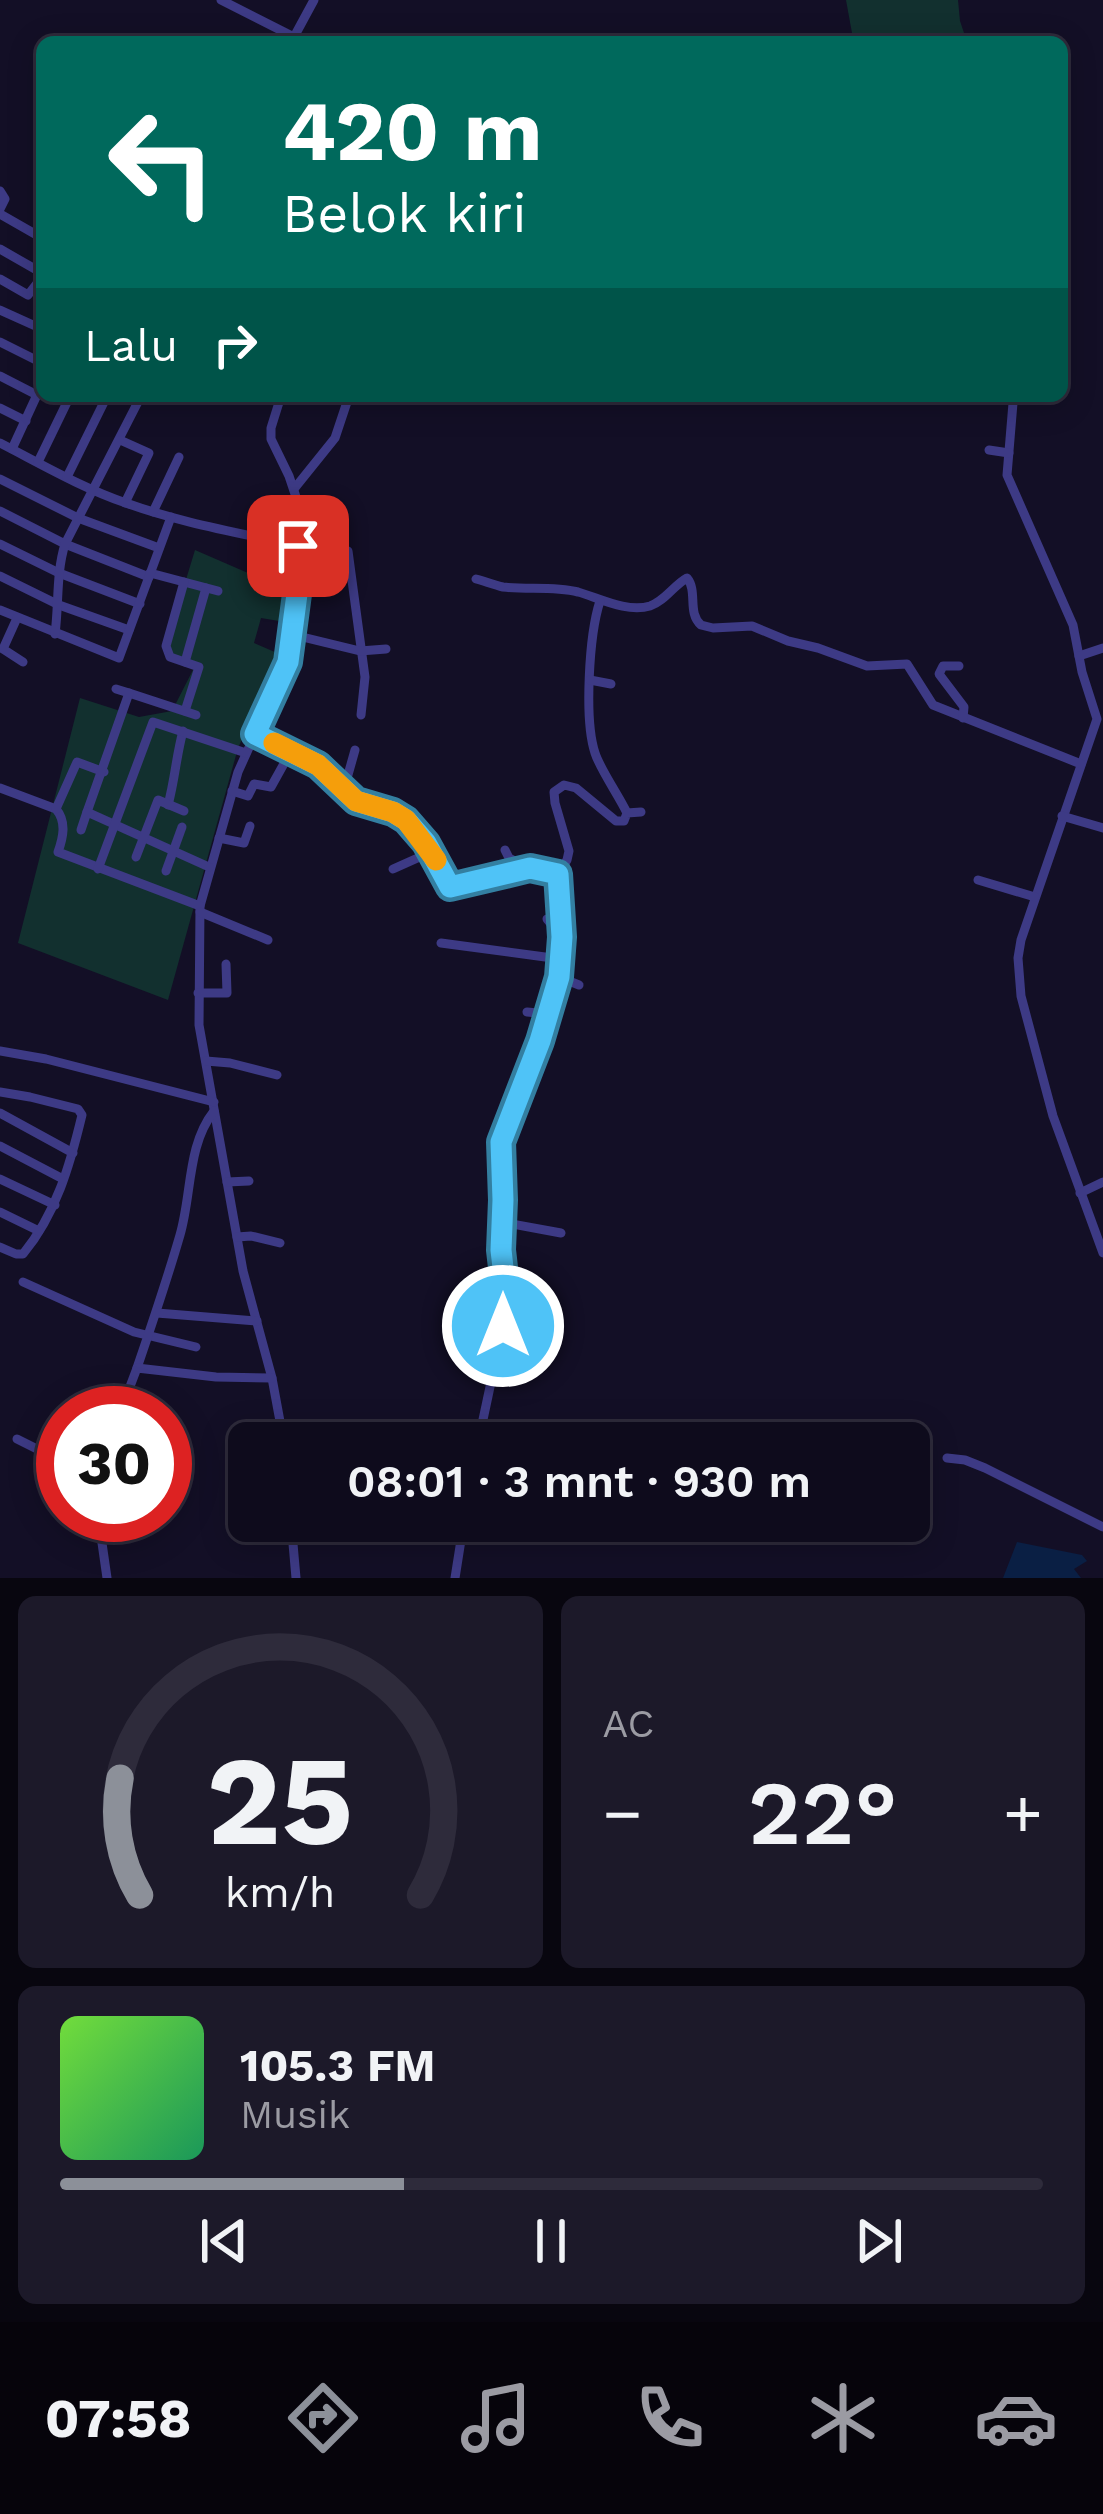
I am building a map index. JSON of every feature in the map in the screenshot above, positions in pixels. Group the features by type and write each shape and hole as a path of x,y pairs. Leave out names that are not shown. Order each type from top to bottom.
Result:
{"street":[{"path":"221,0 287,36"},
{"path":"295,36 314,0"},
{"path":"0,191 5,200 0,212 36,234"},
{"path":"0,249 36,271"},
{"path":"0,279 29,295 36,284"},
{"path":"0,310 36,326"},
{"path":"0,342 36,360"},
{"path":"0,376 36,388"},
{"path":"12,449 36,398"},
{"path":"38,462 67,402"},
{"path":"68,476 103,402"},
{"path":"55,634 65,544 138,402"},
{"path":"278,402 271,439 294,489 298,546 288,662 246,753 209,867 200,909 198,993 199,1025 236,1238 280,1422"},
{"path":"294,489 334,438 347,402"},
{"path":"1012,402 1007,475 1039,544 1060,606 1073,625 1097,719 1035,896 1019,949 1018,977 1053,1116 1103,1253"},
{"path":"0,408 26,421"},
{"path":"120,440 149,454 125,503"},
{"path":"0,443 125,503 298,546"},
{"path":"989,449 1009,453"},
{"path":"153,512 179,457"},
{"path":"994,476 1007,475"},
{"path":"0,479 78,518 159,548"},
{"path":"1004,503 1018,499"},
{"path":"0,511 65,544 149,575 212,589 184,662"},
{"path":"0,610 117,659 171,517"},
{"path":"0,544 140,604"},
{"path":"1024,548 1039,544"},
{"path":"348,551 365,676 361,715"},
{"path":"0,576 59,605 130,630"},
{"path":"476,578 501,586 572,591 600,601 650,606 687,578 692,583 694,616 701,626 752,626 867,666 907,664 933,705 1081,764"},
{"path":"168,805 181,730 199,667 170,657 166,646 184,582"},
{"path":"482,1422 506,1294 501,1222 503,1132 559,977 558,874 569,851 553,796 564,785 576,788 616,821 624,821 626,813 595,754 590,680 600,601"},
{"path":"17,618 3,649 22,662"},
{"path":"290,634 335,647 386,650"},
{"path":"1079,656 1103,648"},
{"path":"959,665 943,666 939,674 964,707 963,718"},
{"path":"590,680 611,684"},
{"path":"116,689 188,712"},
{"path":"81,830 129,693"},
{"path":"98,869 153,722 246,753"},
{"path":"255,734 318,765 356,801 406,820 429,848 450,887 530,868"},
{"path":"344,789 355,750"},
{"path":"232,791 248,796 254,784 272,787 291,751"},
{"path":"56,809 77,762 104,772"},
{"path":"0,788 56,809 63,828 58,852 268,940"},
{"path":"136,857 158,800 184,812"},
{"path":"87,812 209,867"},
{"path":"626,813 641,812"},
{"path":"1062,816 1103,828"},
{"path":"218,838 244,843 250,826"},
{"path":"166,871 182,827"},
{"path":"393,869 442,837"},
{"path":"505,850 509,858 530,868 558,874"},
{"path":"490,862 493,876"},
{"path":"978,880 1035,896"},
{"path":"547,920 562,937"},
{"path":"441,943 560,959"},
{"path":"198,993 227,993 226,964"},
{"path":"559,977 579,985"},
{"path":"527,1012 549,1014"},
{"path":"0,1051 46,1059 214,1106"},
{"path":"206,1061 278,1075"},
{"path":"0,1092 78,1109 82,1115 55,1205 23,1254 0,1247"},
{"path":"130,1386 188,1206 197,1139 214,1106"},
{"path":"0,1112 73,1153"},
{"path":"0,1146 63,1179"},
{"path":"0,1179 55,1205"},
{"path":"227,1182 249,1181"},
{"path":"1080,1192 1103,1182"},
{"path":"0,1212 38,1231"},
{"path":"501,1222 561,1233"},
{"path":"236,1238 280,1243"},
{"path":"23,1282 148,1336 196,1347"},
{"path":"157,1312 257,1322"},
{"path":"137,1368 272,1378"},
{"path":"16,1439 36,1449"},
{"path":"947,1458 985,1468 1103,1527"},
{"path":"102,1542 107,1578"},
{"path":"293,1542 296,1578"},
{"path":"454,1578 460,1542"}],"green space":[{"path":"846,0 958,0 965,36 854,36"},
{"path":"195,550 287,590 279,621 261,618 254,643 277,653 238,748 168,1000 18,943 80,698 139,717 172,711 195,666 164,652"}],"water":[{"path":"1017,1542 1082,1555 1087,1561 1074,1569 1081,1578 1003,1578"}],"slow traffic":[{"path":"274,743 318,765 356,801 406,820 436,860"}],"route":[{"path":"298,546 288,662 255,734 318,765 356,801 406,820 426,843 450,887 530,868 558,874 559,977 501,1142 503,1326"}]}
